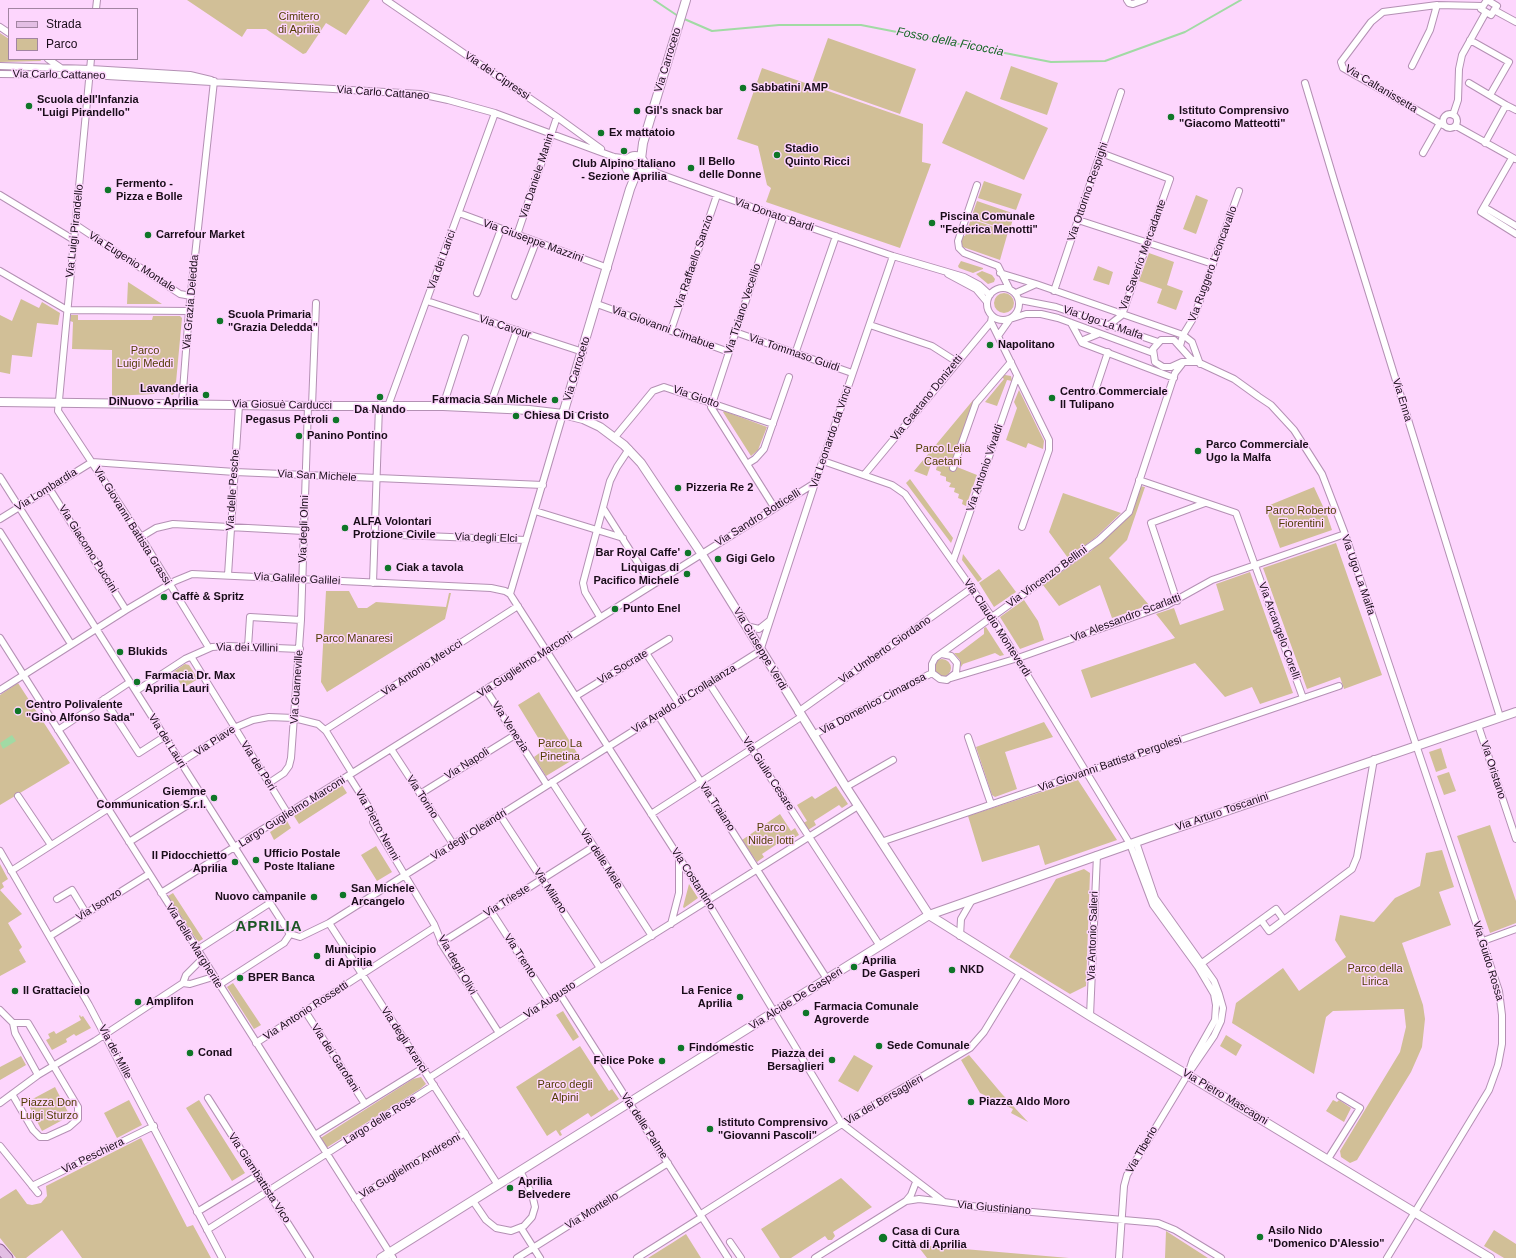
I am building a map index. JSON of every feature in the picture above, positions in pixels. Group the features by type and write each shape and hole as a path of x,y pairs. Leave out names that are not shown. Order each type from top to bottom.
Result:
{"main road":[{"path":"0,1249 8,1258"}],"street":[{"name":"Via dei Cipressi","path":"386,0 557,117 607,154"},
{"name":"Via Carroceto","path":"633,172 644,168 643,143 686,0"},
{"path":"1127,0 1129,3 1133,4 1144,0"},
{"path":"1453,115 1458,100 1460,64 1487,0 1497,6 1491,15 1484,9"},
{"path":"1412,66 1430,30 1437,5"},
{"name":"Via Caltanissetta","path":"1442,124 1343,68 1341,65 1342,61 1368,25 1379,14 1391,10 1437,5 1484,9"},
{"path":"1494,10 1516,22"},
{"path":"1470,40 1509,62 1490,94"},
{"path":"49,60 61,68"},
{"name":"Via Luigi Pirandello","path":"58,403 92,60"},
{"name":"Via Carlo Cattaneo","path":"0,66 61,68 190,81 214,81 414,94 448,100 495,112 614,157 633,172"},
{"name":"Via Carlo Cattaneo","path":"0,74 90,72"},
{"name":"Via Grazia Deledda","path":"182,404 189,311 214,81"},
{"name":"Via Enna","path":"1305,83 1500,717"},
{"path":"1469,83 1516,110"},
{"name":"Via Ottorino Respighi","path":"1054,291 1121,92"},
{"path":"1485,142 1506,105"},
{"name":"Via dei Larici","path":"388,406 495,112"},
{"path":"1423,153 1446,116 1453,115"},
{"path":"1453,115 1457,121 1456,126"},
{"name":"Via Daniele Manin","path":"517,235 557,117"},
{"path":"1442,124 1449,129 1456,126"},
{"path":"1456,126 1514,159 1482,209"},
{"name":"Via Carroceto","path":"510,594 608,268 630,189 633,172 631,158 643,143"},
{"name":"Via Saverio Mercadante","path":"1101,153 1170,179 1122,315 1108,326"},
{"name":"Via Carlo Cattaneo","path":"614,157 631,158"},
{"path":"631,158 637,157 643,161"},
{"name":"Via Donato Bardi","path":"643,161 657,173"},
{"name":"Via Donato Bardi","path":"633,172 657,173 892,256"},
{"path":"977,185 958,241 958,248 964,253 998,266 1000,273 1009,288 1016,293 1020,300 1018,311 1010,319 998,336"},
{"name":"Via Ruggero Leoncavallo","path":"1183,335 1194,317 1239,192"},
{"path":"0,195 74,240"},
{"name":"Via Raffaello Sanzio","path":"671,330 717,195"},
{"path":"1482,209 1516,226"},
{"path":"1482,209 1516,234"},
{"name":"Via Giuseppe Mazzini","path":"459,213 608,268"},
{"name":"Via Tiziano Vecellio","path":"712,402 774,215"},
{"path":"1078,220 1213,264"},
{"name":"Via Eugenio Montale","path":"76,225 180,294 191,296"},
{"path":"477,294 501,229"},
{"path":"795,354 836,236"},
{"path":"515,296 536,242"},
{"path":"892,256 968,278 990,294"},
{"name":"Via Leonardo da Vinci","path":"760,651 822,461 870,325 892,256"},
{"path":"0,271 66,310 189,311"},
{"path":"945,272 976,288 987,302 998,336 1047,435 1049,445 1022,527"},
{"path":"996,289 1000,273"},
{"name":"Via Ugo La Malfa","path":"1000,273 1183,335"},
{"path":"1016,293 1036,284"},
{"path":"987,302 990,294 996,289 1009,288"},
{"name":"Via Ugo La Malfa","path":"1020,300 1048,305 1158,342 1170,339 1198,363"},
{"name":"Via Cavour","path":"427,301 583,352"},
{"name":"Via degli Olmi","path":"302,580 306,475 316,303"},
{"name":"Via Giovanni Cimabue","path":"597,304 729,352"},
{"name":"Via Ugo La Malfa","path":"1010,319 1026,314 1045,314 1153,353"},
{"path":"992,319 1010,319"},
{"name":"Via Gaetano Donizetti","path":"864,475 992,319"},
{"path":"1071,323 1081,341 1174,375"},
{"path":"870,325 932,346 957,362"},
{"path":"489,408 517,330"},
{"name":"Via Tommaso Guidi","path":"735,332 852,373"},
{"path":"1081,341 1098,334"},
{"path":"1174,375 1174,366 1181,358 1180,348 1183,335 1192,342 1198,363"},
{"path":"443,406 465,338"},
{"name":"Via Ugo La Malfa","path":"1158,342 1153,353 1153,357 1159,365 1174,366 1187,362 1198,363 1220,372 1247,388 1271,406 1294,430 1322,474 1345,534 1416,745"},
{"path":"1095,391 1108,352"},
{"path":"953,468 976,403 1011,362"},
{"path":"1187,362 1181,364 1174,375 1139,480 1205,503"},
{"name":"Via Antonio Vivaldi","path":"953,561 1017,376"},
{"path":"747,464 755,459 764,449 789,377"},
{"name":"Via Giotto","path":"616,437 652,394 659,388 668,387 773,424"},
{"name":"Via Giosuè Carducci","path":"0,402 310,406 443,406 529,410 563,414"},
{"path":"712,402 711,407 774,507"},
{"name":"Via Giovanni Battista Grassi","path":"58,403 60,414 141,537 209,648"},
{"name":"Via delle Pesche","path":"228,575 239,405"},
{"path":"373,583 379,406"},
{"name":"Via Giuseppe Verdi","path":"563,414 592,423 616,437 641,463 701,554 813,735 929,915"},
{"path":"600,617 585,592 583,584 596,531 615,471 629,449"},
{"name":"Via Claudio Monteverdi","path":"822,461 864,475 903,491 992,617 1018,658 1086,772 1133,843 1155,898 1200,965"},
{"name":"Via San Michele","path":"92,462 235,472 542,485"},
{"name":"Via Lombardia","path":"0,518 92,462"},
{"name":"Via dei Lauri","path":"0,477 234,848 290,934"},
{"name":"Via Vincenzo Bellini","path":"942,654 1099,540 1129,512 1139,480"},
{"name":"Via Sandro Botticelli","path":"701,554 774,507 815,483"},
{"name":"Via Giacomo Puccini","path":"49,488 126,610"},
{"path":"1177,601 1151,523 1205,503"},
{"name":"Via Arcangelo Corelli","path":"1205,503 1236,513 1303,698"},
{"path":"603,508 652,585"},
{"path":"535,511 596,531 623,538"},
{"path":"141,537 156,528 169,524 304,531"},
{"path":"0,532 71,644"},
{"name":"Via degli Elci","path":"374,534 526,540"},
{"name":"Via Alessandro Scarlatti","path":"950,679 1018,658 1177,601 1208,582 1255,564 1345,534"},
{"name":"Via Guglielmo Marconi","path":"351,774 701,554"},
{"name":"Via Galileo Galilei","path":"0,690 96,628 169,584 192,574 494,588 510,594"},
{"name":"Via Guarneville","path":"269,782 284,773 290,764 300,649 302,580"},
{"name":"Via Umberto Giordano","path":"650,814 752,749 972,588"},
{"name":"Via Costantino","path":"510,594 707,901 776,1012"},
{"name":"Via Antonio Meucci","path":"325,730 518,606"},
{"path":"248,647 250,617 301,620"},
{"path":"746,626 759,629 765,626 771,618"},
{"name":"Via delle Margherite","path":"0,638 213,977 391,1255"},
{"name":"Via Socrate","path":"576,696 670,639"},
{"name":"Via dei Villini","path":"136,691 185,659 192,658 209,648 221,646 300,649"},
{"name":"Via Araldo di Crollalanza","path":"608,747 760,651"},
{"path":"646,653 678,702"},
{"path":"942,654 952,656 957,663 956,673 950,679"},
{"name":"Via Domenico Cimarosa","path":"932,673 932,661 942,654"},
{"name":"Via dei Peri","path":"192,658 288,814"},
{"name":"Via Domenico Cimarosa","path":"932,673 940,679 950,679"},
{"name":"Via Domenico Cimarosa","path":"813,735 932,673"},
{"path":"58,730 130,682"},
{"name":"Via Giulio Cesare","path":"709,683 880,946"},
{"name":"Via Giovanni Battista Pergolesi","path":"881,842 1339,686"},
{"name":"Via Venezia","path":"486,690 549,784"},
{"path":"104,699 139,753 164,737"},
{"name":"Via Arturo Toscanini","path":"929,915 1374,759 1516,712"},
{"name":"Via Traiano","path":"658,715 827,979"},
{"name":"Via Piave","path":"11,871 234,728 257,719 294,718 312,721 325,730 351,774"},
{"name":"Via Oristano","path":"1478,725 1516,839"},
{"name":"Via Napoli","path":"420,794 515,735"},
{"path":"968,737 991,804"},
{"name":"Via Guido Rossa","path":"1387,1258 1483,1102 1498,1065 1502,1035 1501,1005 1483,941 1416,745"},
{"name":"Via degli Oleandri","path":"290,934 300,937 329,923 608,747"},
{"name":"Via Torino","path":"391,749 453,844"},
{"path":"1261,920 1269,931 1348,873 1354,865 1374,759"},
{"path":"846,787 893,760"},
{"name":"Largo Guglielmo Marconi","path":"161,893 351,774"},
{"name":"Via Pietro Nenni","path":"351,774 373,814 373,822 405,874"},
{"name":"Via delle Mele","path":"549,784 652,936"},
{"path":"18,796 51,845"},
{"path":"129,842 202,796"},
{"name":"Via Augusto","path":"429,1078 600,968 858,806"},
{"name":"Via Milano","path":"500,815 600,968"},
{"name":"Via Trieste","path":"441,943 593,847"},
{"name":"Via dei Mille","path":"0,851 105,1034 222,1258"},
{"name":"Via Antonio Salieri","path":"1090,1016 1097,855"},
{"path":"670,924 680,893 679,858"},
{"name":"Via Isonzo","path":"50,936 149,874"},
{"name":"Via degli Olivi","path":"405,874 435,927 441,943 499,1033"},
{"path":"57,899 72,890 86,913"},
{"path":"960,936 960,920 972,900"},
{"path":"197,950 270,904"},
{"path":"1200,965 1276,909 1284,920"},
{"name":"Via Trento","path":"491,911 549,1001"},
{"name":"Via Alcide De Gasperi","path":"381,1258 391,1255 520,1170 776,1012 929,915"},
{"name":"Via Pietro Mascagni","path":"929,915 960,936 1090,1016 1490,1258"},
{"name":"Via degli Aranci","path":"329,923 498,1185"},
{"name":"Via Antonio Rossetti","path":"256,1042 435,927"},
{"path":"1483,941 1516,929"},
{"path":"219,985 284,943 290,934"},
{"path":"0,1103 53,1065 105,1034 183,983 186,975 202,959"},
{"name":"Via Tiberio","path":"1119,1258 1124,1186 1128,1171 1188,1074 1193,1060 1212,1028 1216,1016 1214,994 1200,965"},
{"name":"Via dei Bersaglieri","path":"637,1258 702,1217 842,1124 970,1048 982,1035 1020,973"},
{"path":"183,983 190,984 213,977"},
{"name":"Via delle Palme","path":"560,994 728,1258"},
{"path":"0,1010 13,1023 15,1033 38,1075"},
{"name":"Via dei Garofani","path":"305,1011 365,1104"},
{"name":"Via Giustiniano","path":"776,1012 842,1124 944,1202 986,1208 1154,1222 1169,1227 1221,1258"},
{"path":"12,1094 32,1130 40,1137 50,1136 74,1124 78,1119 79,1110 28,1022 13,1023"},
{"name":"Largo delle Rose","path":"314,1135 423,1068"},
{"name":"Largo delle Rose","path":"207,1230 434,1085"},
{"path":"1328,1159 1360,1108 1340,1096"},
{"name":"Via Giambattista Vico","path":"208,1098 310,1258"},
{"name":"Via Peschiera","path":"32,1186 154,1126"},
{"name":"Via Guglielmo Andreoni","path":"355,1199 465,1133"},
{"path":"0,1146 38,1193"},
{"name":"Via Montello","path":"517,1258 668,1163"},
{"path":"473,1201 486,1220 496,1228 511,1231 521,1228 532,1217 534,1207 532,1194 520,1170"},
{"path":"197,1212 258,1175"},
{"path":"815,1258 906,1201 911,1195 916,1182"},
{"path":"906,1201 919,1199 944,1202"},
{"path":"521,1228 540,1258"},
{"path":"730,1242 741,1258"}],"green space":[{"name":"Cimitero di Aprilia","path":"187,0 370,0 346,35 326,23 306,53 303,54 266,29 247,29 242,37"},
{"path":"0,33 8,38 8,60 41,61 0,62"},
{"path":"828,38 916,69 900,114 812,83"},
{"path":"1011,66 1058,83 1047,115 1000,99"},
{"name":"Stadio Quinto Ricci","path":"762,68 923,124 922,162 931,164 900,248 766,202 771,188 767,185 758,146 737,139"},
{"path":"966,91 1048,128 1024,180 942,143"},
{"path":"984,181 1022,194 1016,210 978,198"},
{"path":"1196,195 1208,200 1196,234 1183,229"},
{"path":"977,201 1015,214 1009,231 971,218"},
{"path":"971,219 1008,232 1000,260 963,247 960,240 962,236 965,236"},
{"path":"1149,253 1174,262 1167,285 1183,291 1176,310 1157,303 1162,289 1139,281"},
{"path":"961,261 983,269 973,273 959,268 958,266"},
{"path":"1098,266 1113,272 1109,285 1093,280"},
{"path":"982,271 992,275 995,279 994,282 988,284 976,274"},
{"path":"128,282 162,304 127,304"},
{"path":"1000,293 1008,293 1014,299 1014,307 1008,313 1000,313 994,307 994,299"},
{"path":"21,299 39,308 42,302 60,313 58,325 37,323 32,357 12,355 10,374 0,372 0,315 12,321"},
{"name":"Parco Luigi Meddi","path":"71,315 78,315 78,320 152,320 153,316 180,316 182,318 175,393 172,395 163,386 154,394 112,396 112,350 72,349 73,322 70,321"},
{"path":"1001,376 1011,376 1012,381 1007,380 997,406 985,402 1004,379"},
{"path":"1019,390 1044,441 1043,449 1028,443 1026,448 1006,440 1017,408 1014,402"},
{"name":"Parco Lelia Caetani","path":"974,399 952,465 977,475 966,506 962,504 963,500 958,498 959,494 954,492 955,488 949,487 951,483 946,481 946,477 940,475 941,472 936,470 937,466 931,464 927,476 914,471"},
{"path":"724,411 767,427 758,450 751,456 723,412"},
{"path":"910,479 953,538 951,543 906,483"},
{"path":"1140,486 1145,487 1127,540 1109,558 1149,605 1112,618 1100,585 1059,606 1043,585 1091,551 1130,515"},
{"name":"Parco Roberto Fiorentini","path":"1314,487 1332,530 1280,548 1265,507"},
{"path":"1063,493 1121,513 1095,538 1068,558 1049,532"},
{"path":"1336,543 1382,675 1344,689 1340,677 1307,689 1263,568"},
{"path":"963,554 982,579 978,582 962,560"},
{"path":"999,569 1016,592 994,607 979,583"},
{"path":"1250,572 1293,693 1260,704 1252,687 1225,697 1195,663 1091,698 1081,670 1175,638 1156,614 1174,608 1180,625 1224,610 1216,584"},
{"name":"Parco Manaresi","path":"326,591 349,591 358,608 367,608 376,602 446,607 449,593 451,593 445,619 327,692 321,682"},
{"path":"1024,600 1038,621 1044,640 1020,649 1000,617"},
{"path":"986,627 1004,655 1000,656 995,653 963,664 961,667 960,660 954,653 959,653 984,634 984,628"},
{"path":"942,659 948,662 951,668 948,674 942,677 936,674 933,668 936,662"},
{"path":"185,664 189,665 198,679 183,688 173,672"},
{"path":"18,683 70,763 0,805 0,695"},
{"name":"Parco La Pinetina","path":"539,692 579,756 546,776 534,757 545,749 518,705"},
{"path":"1044,722 1053,737 1005,752 1017,789 995,797 992,795 976,747"},
{"path":"1441,748 1447,768 1436,772 1429,752"},
{"path":"1449,772 1456,791 1444,795 1437,776"},
{"path":"1078,780 1117,840 1045,865 1039,845 982,862 968,816"},
{"path":"342,785 347,793 299,824 294,816"},
{"name":"Parco Nilde Iotti","path":"836,786 848,804 842,808 839,805 814,821 816,825 808,830 803,823 807,821 797,805 812,796 815,799"},
{"name":"Parco Nilde Iotti","path":"780,814 791,831 795,828 799,835 792,839 789,836 762,854 764,857 757,862 742,840"},
{"path":"287,821 291,828 274,840 270,832"},
{"path":"1490,825 1516,901 1516,923 1490,933 1457,836"},
{"path":"376,846 392,872 377,881 361,855"},
{"name":"Parco della Lirica","path":"1442,850 1454,887 1439,892 1451,925 1402,943 1423,1005 1425,1019 1422,1047 1411,1072 1357,1160 1350,1163 1341,1157 1340,1151 1400,1052 1406,1027 1404,1009 1333,1011 1326,1017 1314,1074 1232,1023 1236,1003 1283,968 1299,991 1346,957 1335,940 1340,915 1374,922 1395,898 1420,886 1426,853"},
{"path":"0,864 8,879 2,883 4,887 0,890"},
{"path":"1084,869 1090,873 1086,986 1070,994 1009,957 1056,879"},
{"path":"689,884 698,898 684,908 683,907"},
{"path":"0,890 22,914 8,923 22,947 19,950 26,962 0,976"},
{"path":"173,893 203,939 198,942 168,896"},
{"path":"233,983 261,1025 254,1029 227,987"},
{"path":"563,1011 579,1037 573,1041 556,1015"},
{"path":"80,1015 81,1017 83,1016 91,1028 76,1036 74,1034 66,1039 67,1042 52,1050 46,1040 50,1038 48,1034 54,1031 56,1034 81,1020"},
{"path":"1226,1035 1242,1045 1236,1056 1220,1046"},
{"name":"Parco degli Alpini","path":"580,1046 609,1091 612,1089 619,1099 591,1117 588,1113 560,1131 562,1135 560,1136 556,1130 547,1136 516,1087"},
{"path":"854,1055 873,1066 858,1092 838,1081"},
{"path":"969,1055 1028,1122 1011,1113 1013,1109 980,1093 961,1060"},
{"path":"21,1056 26,1065 0,1080 0,1067"},
{"path":"421,1077 426,1084 420,1089 326,1148 319,1139 413,1079"},
{"name":"Piazza Don Luigi Sturzo","path":"55,1087 70,1116 42,1131 27,1102"},
{"path":"129,1100 142,1125 117,1138 104,1113"},
{"path":"199,1100 245,1173 232,1181 186,1108"},
{"path":"1333,1100 1337,1102 1339,1100 1351,1108 1344,1122 1326,1111"},
{"path":"141,1138 187,1227 193,1225 211,1258 82,1258 62,1230 26,1258 16,1258 0,1238 0,1199 16,1189 27,1204 32,1205 41,1203 47,1196 46,1186"},
{"path":"841,1178 872,1207 833,1232 835,1236 832,1240 828,1240 825,1236 791,1258 780,1258 761,1229"},
{"path":"1494,1230 1516,1244 1516,1258 1504,1258 1484,1246"},
{"path":"1166,1231 1208,1258 1165,1258"},
{"path":"686,1234 701,1258 648,1258 672,1243"},
{"path":"917,1245 1069,1258 927,1258"}],"shaded area":[{"path":"12,735 16,741 3,749 0,743"}],"waterway":[{"name":"Fosso della Ficoccia","path":"654,0 678,16"},
{"name":"Fosso della Ficoccia","path":"682,18 712,31 779,25 861,25 1051,62 1105,61 1185,32 1241,0"}],"place":[{"name":"Sabbatini AMP","path":"743,88"},
{"name":"Scuola dell'Infanzia \"Luigi Pirandello\"","path":"29,106"},
{"name":"Gil's snack bar","path":"637,111"},
{"name":"Istituto Comprensivo \"Giacomo Matteotti\"","path":"1171,117"},
{"name":"Ex mattatoio","path":"601,133"},
{"name":"Club Alpino Italiano - Sezione Aprilia","path":"624,151"},
{"name":"Stadio Quinto Ricci","path":"777,155"},
{"name":"Il Bello delle Donne","path":"691,168"},
{"name":"Fermento - Pizza e Bolle","path":"108,190"},
{"name":"Piscina Comunale \"Federica Menotti\"","path":"932,223"},
{"name":"Carrefour Market","path":"148,235"},
{"name":"Scuola Primaria \"Grazia Deledda\"","path":"220,321"},
{"name":"Napolitano","path":"990,345"},
{"name":"Lavanderia DiNuovo - Aprilia","path":"206,395"},
{"name":"Da Nando","path":"380,397"},
{"name":"Centro Commerciale Il Tulipano","path":"1052,398"},
{"name":"Farmacia San Michele","path":"555,400"},
{"name":"Chiesa Di Cristo","path":"516,416"},
{"name":"Pegasus Petroli","path":"336,420"},
{"name":"Panino Pontino","path":"299,436"},
{"name":"Parco Commerciale Ugo la Malfa","path":"1198,451"},
{"name":"Pizzeria Re 2","path":"678,488"},
{"name":"ALFA Volontari Protzione Civile","path":"345,528"},
{"name":"Bar Royal Caffe'","path":"688,553"},
{"name":"Gigi Gelo","path":"718,559"},
{"name":"Ciak a tavola","path":"388,568"},
{"name":"Liquigas di Pacifico Michele","path":"687,574"},
{"name":"Caffè & Spritz","path":"164,597"},
{"name":"Punto Enel","path":"615,609"},
{"name":"Blukids","path":"120,652"},
{"name":"Farmacia Dr. Max Aprilia Lauri","path":"137,682"},
{"name":"Centro Polivalente \"Gino Alfonso Sada\"","path":"18,711"},
{"name":"Giemme Communication S.r.l.","path":"214,798"},
{"name":"Ufficio Postale Poste Italiane","path":"256,860"},
{"name":"Il Pidocchietto Aprilia","path":"235,862"},
{"name":"San Michele Arcangelo","path":"343,895"},
{"name":"Nuovo campanile","path":"314,897"},
{"name":"Municipio di Aprilia","path":"317,956"},
{"name":"Aprilia De Gasperi","path":"854,967"},
{"name":"NKD","path":"952,970"},
{"name":"BPER Banca","path":"240,978"},
{"name":"Il Grattacielo","path":"15,991"},
{"name":"La Fenice Aprilia","path":"740,997"},
{"name":"Amplifon","path":"138,1002"},
{"name":"Farmacia Comunale Agroverde","path":"806,1013"},
{"name":"Sede Comunale","path":"879,1046"},
{"name":"Findomestic","path":"681,1048"},
{"name":"Conad","path":"190,1053"},
{"name":"Piazza dei Bersaglieri","path":"832,1060"},
{"name":"Felice Poke","path":"662,1061"},
{"name":"Piazza Aldo Moro","path":"971,1102"},
{"name":"Istituto Comprensivo \"Giovanni Pascoli\"","path":"710,1129"},
{"name":"Aprilia Belvedere","path":"510,1188"},
{"name":"Asilo Nido \"Domenico D'Alessio\"","path":"1260,1237"},
{"name":"Casa di Cura Città di Aprilia","path":"883,1238"}],"district":[{"name":"APRILIA","path":"269,927"}]}
